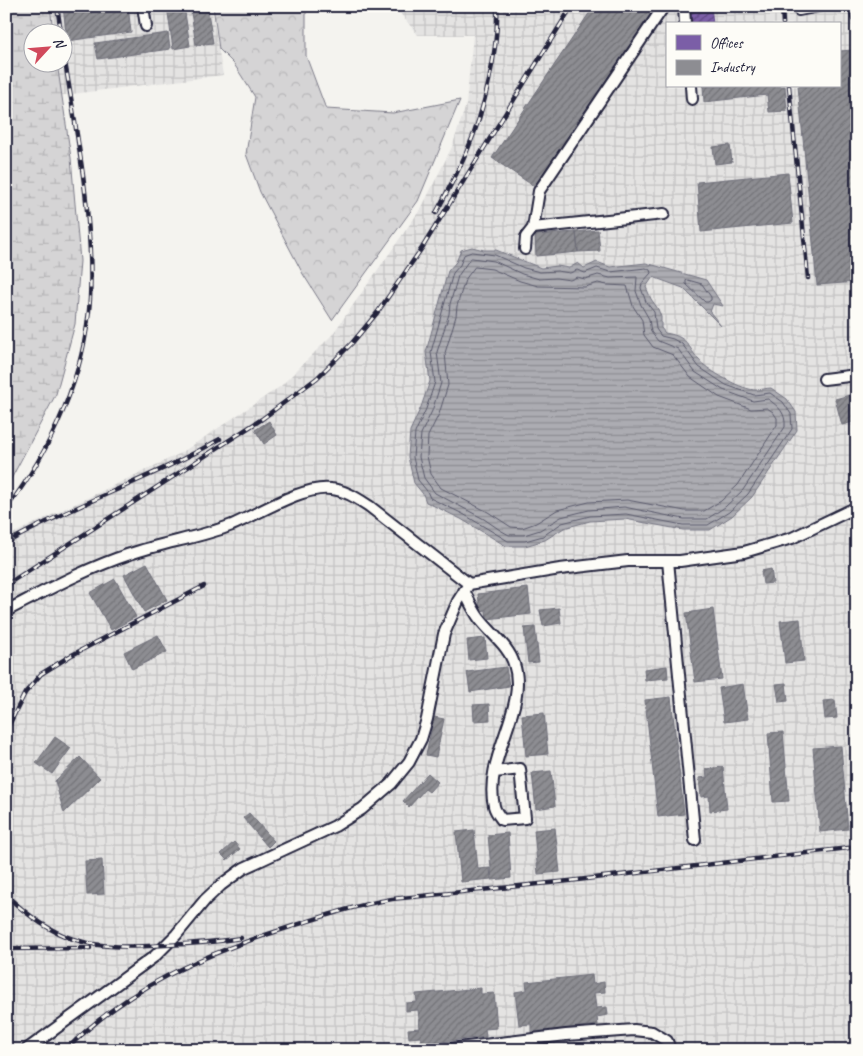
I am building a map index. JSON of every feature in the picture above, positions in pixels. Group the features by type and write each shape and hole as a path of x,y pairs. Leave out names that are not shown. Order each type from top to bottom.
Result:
{"street":[{"path":"143,6 146,26"},
{"path":"525,249 526,236 533,228 538,191 664,6"},
{"path":"684,6 685,22"},
{"path":"799,10 819,6"},
{"path":"856,6 857,17"},
{"path":"691,88 692,99"},
{"path":"533,228 664,214"},
{"path":"824,379 857,375"},
{"path":"6,610 80,574 131,554 231,525 290,498 314,490 331,488 351,495 369,506 466,588 478,617 506,648 514,663 518,686 508,728 498,754 494,772 494,807 502,820 525,818 520,769 494,772"},
{"path":"26,1050 132,975 155,956 176,935 205,900 244,868 335,826 362,809 390,784 409,762 421,739 427,719 444,634 458,601 466,588 560,570 628,561 668,561 744,552 792,538 857,507"},
{"path":"668,561 695,840"},
{"path":"442,1050 566,1035 634,1030 652,1032 667,1041 670,1050"}],"shaded area":[{"path":"43,6 211,6 223,75 56,96 52,72 72,72 72,22 45,22"},
{"path":"394,6 857,6 857,1050 6,1050 6,537 181,453 281,386 332,335 422,207 452,147 466,105 473,35 418,35"}],"green space":[{"path":"6,6 50,6 52,22 22,22 22,72 58,72 71,158 80,261 75,324 56,394 6,486"},
{"path":"213,6 306,6 306,56 326,109 393,113 460,100 418,201 332,320 303,274 260,192 246,154 255,97 234,64 219,49"}],"water":[{"path":"472,247 496,250 541,268 557,266 569,268 578,263 584,268 597,262 610,267 646,263 706,280 723,306 713,304 710,312 721,326 683,288 653,277 646,287 661,317 661,328 665,333 685,341 703,364 720,376 750,389 771,388 787,399 796,412 797,430 752,497 732,516 710,530 683,530 625,519 590,521 564,528 545,540 525,546 506,546 461,519 426,502 423,494 414,483 408,457 410,431 430,381 426,352 448,271 456,262 461,250"}],"building: Offices":[{"path":"689,6 711,6 713,22 690,22"}],"building: Industry":[{"path":"63,6 128,6 131,32 72,40 72,22 65,22"},
{"path":"167,6 184,6 190,46 173,49"},
{"path":"190,6 207,6 213,43 196,45"},
{"path":"594,6 657,6 535,187 492,158"},
{"path":"168,33 170,49 98,59 95,43"},
{"path":"854,50 857,78 857,282 817,285 798,88 840,88 840,51"},
{"path":"703,88 785,88 787,111 769,112 767,95 704,102"},
{"path":"730,145 732,162 715,164 713,147"},
{"path":"788,173 793,223 701,232 697,182"},
{"path":"598,230 600,251 578,252 576,232"},
{"path":"576,232 578,252 536,256 535,235"},
{"path":"857,393 857,421 842,425 835,399"},
{"path":"269,421 277,435 264,444 255,430"},
{"path":"147,563 167,600 144,612 124,575"},
{"path":"771,569 773,583 763,584 761,571"},
{"path":"115,579 136,617 111,630 90,593"},
{"path":"528,588 531,614 487,619 486,610 480,611 478,594"},
{"path":"559,608 561,623 543,626 540,610"},
{"path":"713,609 722,679 695,682 686,613"},
{"path":"800,619 804,661 785,663 780,621"},
{"path":"535,627 539,662 528,663 524,628"},
{"path":"158,635 167,652 132,669 124,652"},
{"path":"485,638 487,658 469,660 467,640"},
{"path":"667,666 668,678 645,680 644,669"},
{"path":"506,667 509,686 470,692 467,672"},
{"path":"786,683 788,701 779,702 776,684"},
{"path":"743,684 748,719 724,722 719,688"},
{"path":"671,697 684,814 658,817 645,700"},
{"path":"835,700 837,718 825,719 823,701"},
{"path":"489,704 490,720 474,721 473,705"},
{"path":"544,713 548,754 526,756 522,715"},
{"path":"434,717 444,719 436,757 426,755"},
{"path":"783,732 789,801 773,802 768,733"},
{"path":"55,737 71,748 52,774 36,763"},
{"path":"841,746 848,829 820,832 813,748"},
{"path":"80,757 100,778 64,813 55,781"},
{"path":"723,767 727,809 710,811 709,796 701,797 699,778 707,777 706,769"},
{"path":"551,771 555,806 536,809 532,773"},
{"path":"428,773 438,782 429,792 425,789 409,807 403,801"},
{"path":"249,813 274,841 268,847 243,818"},
{"path":"555,828 560,872 538,874 534,830"},
{"path":"474,830 478,869 490,868 491,879 461,882 456,832"},
{"path":"508,833 511,878 492,880 488,835"},
{"path":"234,842 240,849 227,860 221,854"},
{"path":"102,860 104,894 87,895 85,861"},
{"path":"592,975 593,984 604,982 605,992 594,993 596,1008 607,1007 608,1015 597,1017 598,1025 531,1032 531,1024 519,1025 515,992 527,990 526,982"},
{"path":"481,988 481,994 494,993 497,1028 485,1029 486,1037 421,1044 421,1037 409,1038 408,1029 420,1028 418,1010 406,1011 406,1003 417,1002 416,994"}],"railway":[{"path":"57,6 59,22"},
{"path":"436,213 464,159 479,118 493,60 496,41 497,6"},
{"path":"6,585 262,419 317,378 352,343 377,313 422,248 572,6"},
{"path":"782,6 783,22"},
{"path":"6,509 38,462 63,410 73,383 87,327 90,299 89,235 78,138 67,72"},
{"path":"789,88 808,278"},
{"path":"6,543 59,516 167,467 220,439"},
{"path":"6,731 25,693 41,674 70,656 204,586"},
{"path":"66,1050 115,1007 170,974 199,960 259,937 379,901 857,847"},
{"path":"6,895 29,915 46,926 64,936 84,942 118,946 142,946 203,943 241,938"},
{"path":"6,949 90,948"}]}
